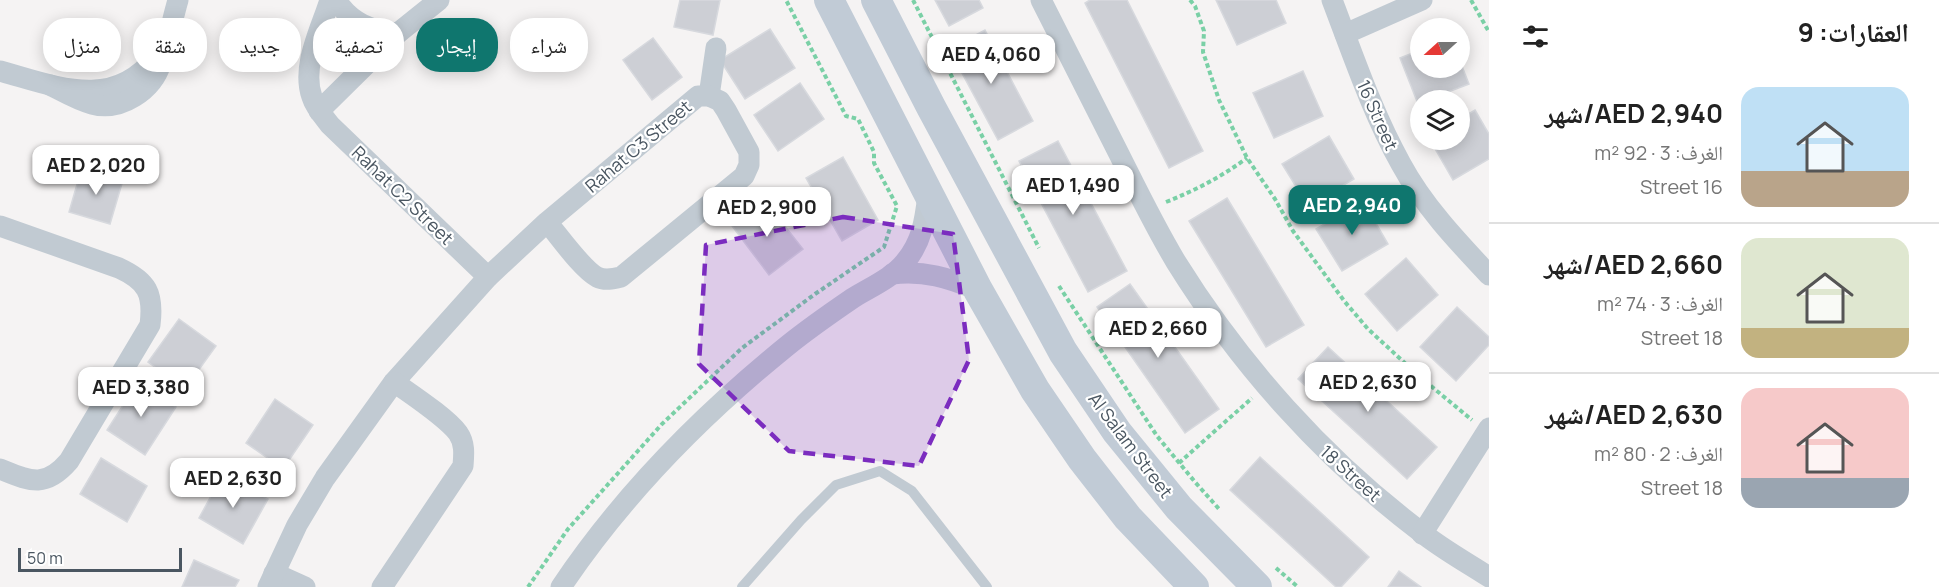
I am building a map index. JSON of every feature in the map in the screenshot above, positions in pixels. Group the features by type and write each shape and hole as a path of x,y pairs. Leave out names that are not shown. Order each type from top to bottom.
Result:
{"street":[{"path":"0,71 50,85 74,98 94,105 116,105 135,97 151,83 161,65 178,0"},
{"name":"Rahat C2 Street","path":"330,0 309,69 312,98 319,111 330,125 488,277"},
{"path":"336,0 352,18"},
{"path":"404,28 440,0"},
{"path":"829,0 978,290 1035,390 1082,459 1128,518 1194,587"},
{"name":"Al Salam Street","path":"876,0 936,117 1063,352 1117,432 1179,508 1263,574"},
{"name":"18 Street","path":"1041,0 1147,210 1176,261 1218,325 1266,386 1318,442 1374,495 1422,534 1489,577"},
{"name":"16 Street","path":"1332,0 1368,94 1401,165 1443,225 1489,274"},
{"path":"1345,34 1422,0"},
{"path":"709,96 716,48"},
{"path":"319,111 358,72"},
{"name":"Rahat C3 Street","path":"271,580 297,525 325,478 355,433 394,382 488,277 547,222 698,96 709,96 720,101 749,152 749,165 744,176 621,277 609,280 598,278 588,271 547,222"},
{"path":"561,587 627,502 693,431 788,345 852,299 892,274 913,253 924,225 928,195"},
{"path":"0,226 119,268 135,276 147,290 152,308 150,324 69,461 60,471 47,479 33,481 0,469"},
{"path":"892,274 908,272 939,275 978,290"},
{"path":"382,587 463,466 465,450 459,434 448,423 394,382"},
{"path":"1422,534 1488,430"},
{"path":"271,580 305,587"}],"lane":[{"path":"742,587 801,519 836,485 880,471 912,491 987,587"}],"path":[{"path":"528,587 568,529 670,416 742,348 884,247 897,206 874,163 874,152 858,119 846,116 786,0"},
{"path":"913,0 1043,256"},
{"path":"1190,0 1195,6 1204,31 1203,51 1219,100 1247,158 1314,261 1368,329 1420,377 1488,430"},
{"path":"1471,0 1489,32"},
{"path":"1147,210 1204,186 1247,158"},
{"path":"1054,278 1157,436 1224,514"},
{"path":"1179,463 1266,386"},
{"path":"1263,574 1298,587"}],"highlighted area":[{"path":"843,217 953,234 969,360 919,466 789,451 699,364 706,245"}],"building":[{"path":"680,0 720,0 713,35 674,27"},
{"path":"935,0 979,0 983,8 949,26"},
{"path":"1090,0 1127,0 1203,151 1169,168 1085,3"},
{"path":"1216,0 1276,0 1286,23 1237,45"},
{"path":"770,29 795,68 745,99 720,60"},
{"path":"985,30 1033,121 998,140 949,49"},
{"path":"653,38 682,77 652,100 623,60"},
{"path":"1410,54 1410,78 1467,78 1469,84 1453,90 1413,90 1400,58"},
{"path":"1303,71 1323,116 1274,138 1253,93"},
{"path":"800,83 824,119 778,151 754,115"},
{"path":"1475,110 1489,134 1489,159 1453,180 1436,150 1470,150 1470,113"},
{"path":"1329,136 1354,179 1308,206 1282,164"},
{"path":"1058,141 1127,271 1088,292 1019,161"},
{"path":"843,157 878,220 842,241 806,178"},
{"path":"82,167 123,180 110,224 69,212"},
{"path":"1227,198 1304,325 1266,347 1189,221"},
{"path":"765,201 803,249 769,275 732,226"},
{"path":"1363,201 1388,244 1342,271 1316,229"},
{"path":"1406,258 1438,295 1397,331 1365,294"},
{"path":"1130,284 1219,409 1185,433 1097,307"},
{"path":"1457,307 1489,337 1489,345 1456,381 1420,347"},
{"path":"179,319 216,346 185,389 148,362"},
{"path":"1328,347 1437,447 1407,479 1298,379"},
{"path":"138,382 176,407 145,455 107,430"},
{"path":"275,399 313,425 283,469 246,443"},
{"path":"1260,457 1369,557 1341,587 1336,587 1230,490"},
{"path":"101,458 147,486 127,522 80,494"},
{"path":"223,474 268,499 243,544 199,518"},
{"path":"194,560 239,580 235,587 182,587"},
{"path":"1399,571 1421,587 1388,587"}]}
